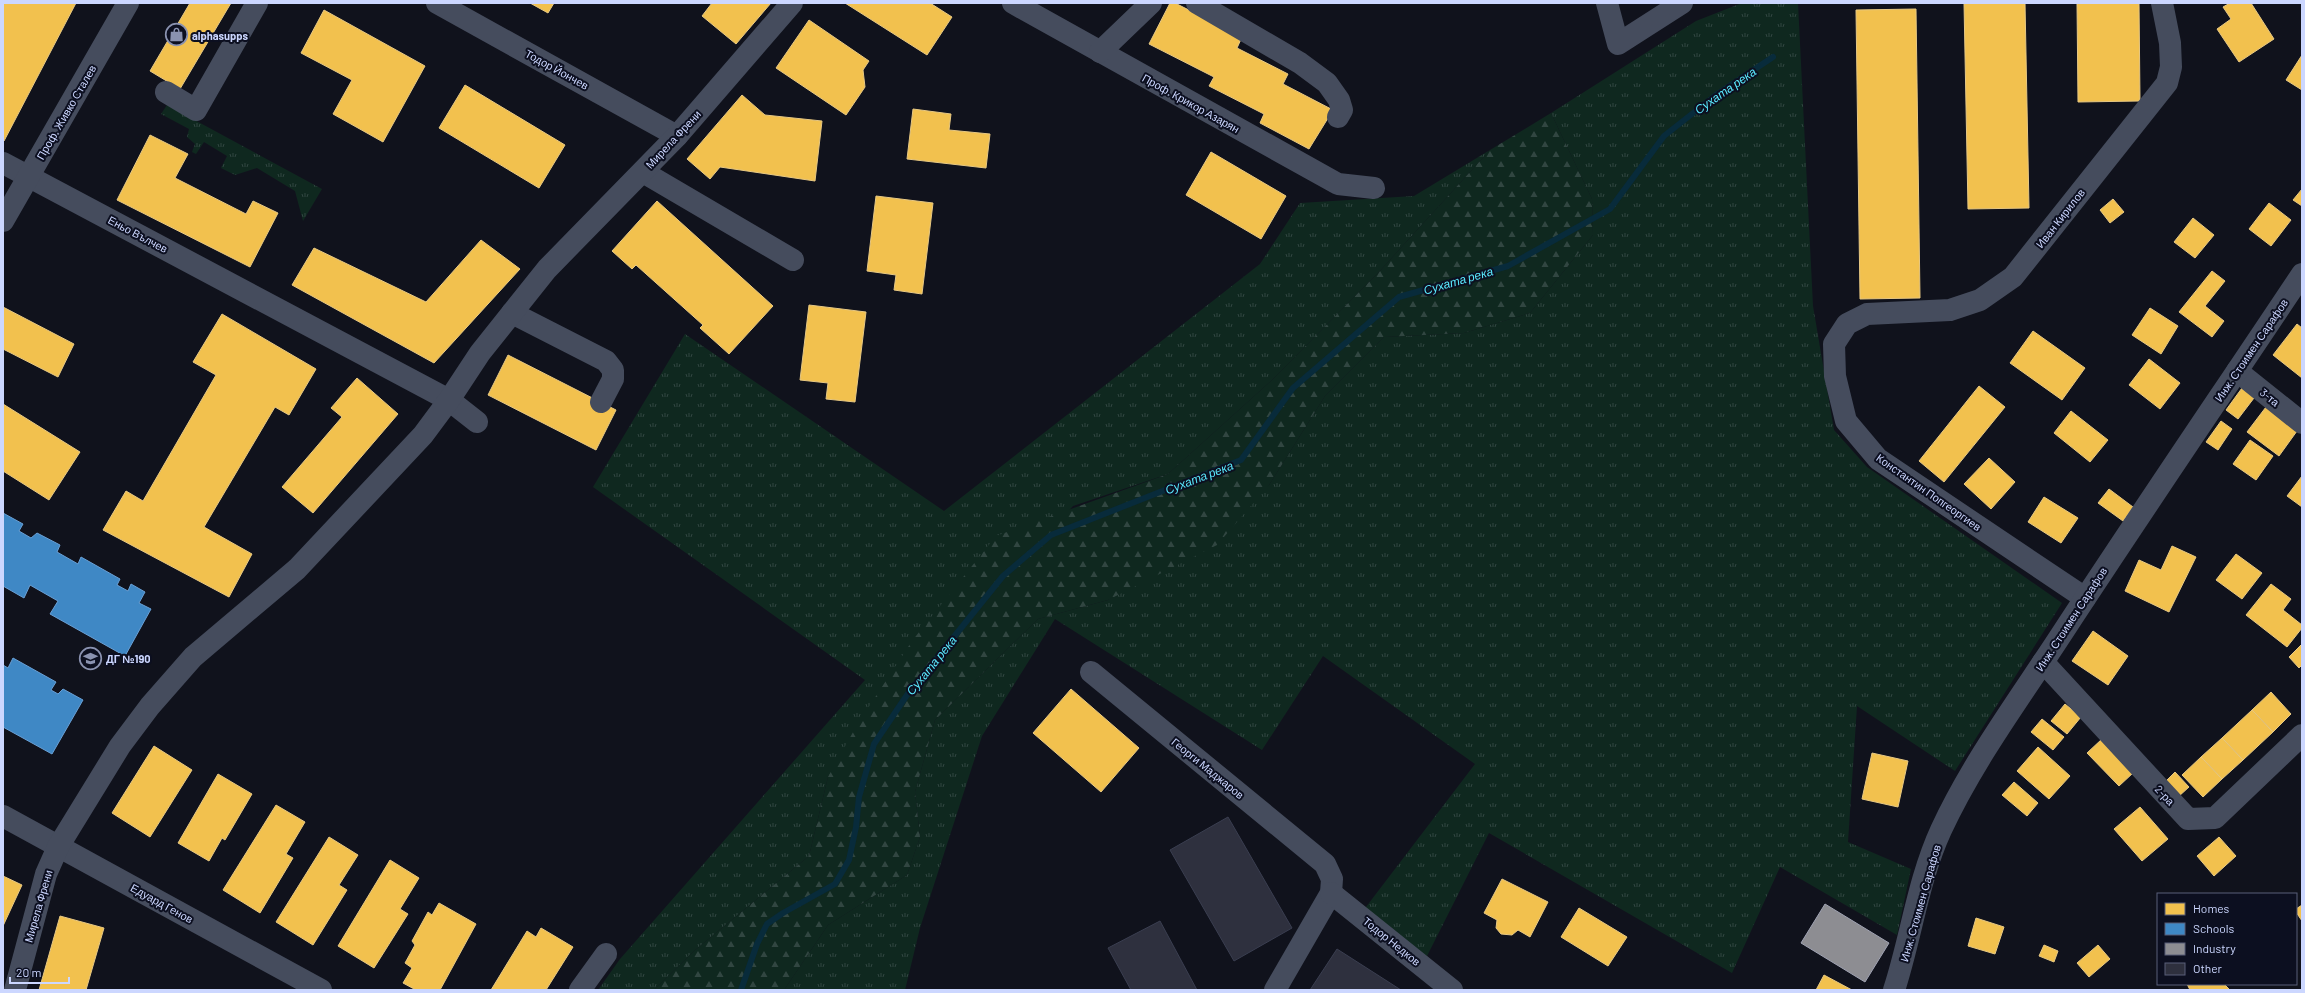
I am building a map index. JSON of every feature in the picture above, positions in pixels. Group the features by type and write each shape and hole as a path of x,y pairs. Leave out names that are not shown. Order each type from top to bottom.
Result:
{"street":[{"name":"Проф. Живко Сталев","path":"3,221 128,3"},
{"path":"166,92 196,110 257,3"},
{"name":"Тодор Йончев","path":"437,3 677,136"},
{"name":"Мирела Френи","path":"15,990 46,874 58,847 120,746 150,706 193,657 297,569 423,435 450,400 480,353 547,269 677,136 792,3"},
{"name":"Проф. Крикор Азарян","path":"1013,3 1338,184 1374,188"},
{"path":"1100,52 1151,3"},
{"path":"1198,3 1300,63 1327,83 1339,100 1342,110 1338,117"},
{"path":"1607,3 1618,44 1682,3"},
{"name":"Иван Кирилов","path":"1847,324 1866,314 1950,310 1980,300 2013,277 2167,83 2171,67 2170,43 2162,3"},
{"name":"Еньо Вълчев","path":"3,163 272,307 450,400 477,422"},
{"path":"643,172 793,260"},
{"name":"Инж. Стоимен Сарафов","path":"1894,990 1907,952 1924,878 1940,832 1962,788 2085,598 2302,274"},
{"path":"512,313 606,361 613,370 613,379 601,402"},
{"name":"Константин Попгеоргиев","path":"1847,324 1834,344 1835,376 1846,421 1878,459 2085,598"},
{"name":"3-та","path":"2237,371 2302,423"},
{"name":"2-ра","path":"2043,662 2188,819 2215,818 2302,735"},
{"name":"Георги Маджаров","path":"1091,672 1325,864 1332,879 1331,893"},
{"name":"Едуард Генов","path":"3,816 321,990"},
{"path":"1275,990 1331,893"},
{"name":"Тодор Недков","path":"1331,893 1452,990"},
{"path":"580,990 606,954"}],"green space":[{"path":"1742,3 1798,3 1813,306 1834,430 1867,467 2062,603 1955,771 1857,706 1848,842 1911,869 1897,935 1780,867 1732,973 1489,833 1427,956 1464,990 1437,990 1353,924 1475,764 1323,656 1262,750 1055,619 982,736 920,928 905,990 784,990 828,925 907,875 920,837 915,792 935,720 1038,619 1108,600 1269,485 1325,396 1384,337 1464,333 1530,313 1593,235 1592,199 1551,113 1696,21"},
{"path":"167,105 322,189 303,221 295,191 257,168 235,175 221,168 227,156 204,142 196,154 192,152 195,144 187,137 189,129 161,114"},
{"path":"1551,113 1592,199 1593,235 1530,313 1464,333 1384,337 1325,396 1269,485 1217,545 1108,600 1038,619 935,720 915,792 920,837 907,875 828,925 784,990 654,990 694,951 809,856 828,777 857,725 912,641 996,536 1168,474 1272,380 1378,273 1490,150"},
{"path":"1490,150 1378,273 1272,380 1168,474 1073,506 828,777 809,856 694,951 654,990 598,990 620,959 865,680 593,487 685,334 944,511 1260,264 1300,203 1414,196"}],"building: Homes":[{"path":"3,3 76,3 4,141 3,140"},
{"path":"190,3 231,3 180,89 150,71"},
{"path":"530,3 554,3 548,13"},
{"path":"712,3 771,3 736,44 702,16"},
{"path":"845,3 930,3 952,17 927,55"},
{"path":"1170,3 1175,3 1242,37 1237,48 1288,74 1283,84 1333,110 1309,149 1260,123 1264,114 1209,86 1214,77 1149,44"},
{"path":"1964,3 2025,3 2029,208 1968,209"},
{"path":"2077,3 2139,3 2140,101 2078,102"},
{"path":"2230,3 2251,3 2274,39 2239,62 2217,29 2231,19 2223,7"},
{"path":"1916,9 1920,298 1860,299 1856,10"},
{"path":"324,10 425,66 383,142 333,114 352,80 301,53"},
{"path":"809,20 869,61 863,70 865,87 846,115 776,68"},
{"path":"2302,55 2302,90 2286,80"},
{"path":"465,85 565,145 539,188 439,128"},
{"path":"742,95 765,115 822,121 815,181 720,167 710,179 687,159"},
{"path":"913,109 951,114 949,130 990,134 986,168 907,159"},
{"path":"150,135 188,154 175,178 246,214 253,201 278,213 250,267 117,200"},
{"path":"1211,152 1286,196 1261,239 1186,195"},
{"path":"2302,189 2302,206 2293,200"},
{"path":"876,196 933,203 922,294 894,290 896,275 867,271"},
{"path":"2113,199 2124,212 2110,223 2100,210"},
{"path":"657,201 773,306 729,354 700,328 703,325 636,265 632,269 612,251"},
{"path":"2269,203 2291,220 2271,246 2249,229"},
{"path":"2193,218 2214,235 2195,258 2174,242"},
{"path":"481,240 520,269 434,363 292,285 314,248 426,302"},
{"path":"2212,271 2225,281 2205,306 2224,321 2212,337 2179,312"},
{"path":"809,305 866,312 855,402 826,399 828,383 800,380"},
{"path":"3,307 74,344 58,377 3,349"},
{"path":"2150,308 2178,326 2161,354 2132,335"},
{"path":"222,314 316,369 289,415 275,407 204,527 252,554 229,597 103,530 126,491 143,501 216,375 193,362"},
{"path":"2297,324 2302,328 2302,378 2273,355"},
{"path":"2033,331 2085,368 2062,400 2010,363"},
{"path":"508,355 616,410 596,450 488,395"},
{"path":"2149,359 2180,383 2160,409 2129,385"},
{"path":"357,378 398,414 313,513 282,487 342,417 331,408"},
{"path":"1979,386 2005,407 1944,482 1919,461"},
{"path":"2242,388 2254,398 2238,419 2226,410"},
{"path":"3,404 80,452 49,500 3,471"},
{"path":"2266,407 2297,431 2279,456 2247,432"},
{"path":"2071,411 2108,440 2090,462 2054,433"},
{"path":"2221,421 2232,429 2218,450 2206,442"},
{"path":"2250,440 2273,456 2256,480 2233,464"},
{"path":"1989,458 2015,482 1991,509 1964,484"},
{"path":"2302,476 2302,507 2287,496"},
{"path":"2109,489 2133,507 2123,521 2098,503"},
{"path":"2044,497 2078,518 2061,543 2028,522"},
{"path":"2172,546 2196,557 2169,612 2125,591 2139,560 2161,570"},
{"path":"2236,554 2262,573 2242,599 2216,580"},
{"path":"2271,584 2291,599 2283,610 2302,625 2302,628 2287,647 2246,615"},
{"path":"2093,631 2128,656 2108,685 2072,661"},
{"path":"2302,644 2302,665 2299,668 2289,657"},
{"path":"1071,689 1139,748 1101,792 1033,733"},
{"path":"2271,692 2291,714 2273,732 2252,710"},
{"path":"2065,704 2081,717 2067,734 2051,721"},
{"path":"2252,710 2273,732 2243,760 2222,738"},
{"path":"2042,719 2064,737 2053,750 2031,732"},
{"path":"2222,738 2243,760 2222,779 2201,757"},
{"path":"2102,739 2133,773 2119,786 2087,753"},
{"path":"154,746 192,770 150,837 112,813"},
{"path":"2038,747 2070,776 2049,799 2017,771"},
{"path":"1872,753 1908,761 1898,807 1862,799"},
{"path":"2201,757 2222,779 2203,797 2182,775"},
{"path":"2175,772 2189,787 2178,797 2164,783"},
{"path":"218,774 252,794 225,840 222,838 209,861 178,843"},
{"path":"2014,782 2038,803 2027,816 2002,795"},
{"path":"276,805 305,822 286,854 293,858 260,913 223,890"},
{"path":"2140,807 2168,839 2142,861 2114,829"},
{"path":"329,837 358,855 339,885 347,890 313,945 276,922"},
{"path":"2219,837 2236,856 2214,876 2197,856"},
{"path":"390,860 419,878 400,909 408,914 374,968 338,946"},
{"path":"3,876 22,885 3,926"},
{"path":"1502,879 1548,902 1530,937 1518,930 1512,935 1501,934 1496,928 1497,920 1484,913"},
{"path":"439,903 476,924 440,990 416,990 403,983 412,968 405,963 415,945 412,941 428,912 432,915"},
{"path":"2302,905 2302,921 2297,914 2297,908"},
{"path":"1579,908 1627,937 1608,966 1561,937"},
{"path":"60,916 104,928 86,990 39,990"},
{"path":"1976,918 2004,927 1995,954 1968,946"},
{"path":"541,928 573,947 546,990 491,990 527,931 536,937"},
{"path":"2044,945 2058,951 2054,962 2039,956"},
{"path":"2098,945 2110,959 2089,977 2077,963"},
{"path":"1824,975 1852,990 1816,990"},
{"path":"2188,985 2225,985 2230,990 2190,990"}],"building: Schools":[{"path":"3,513 23,524 19,531 31,538 37,533 60,545 57,552 78,564 81,557 120,579 117,585 128,591 131,584 145,592 139,603 151,609 125,656 50,614 58,601 30,585 24,598 3,586"},
{"path":"13,658 56,682 51,690 58,694 63,689 83,700 52,754 3,727 3,665 8,668"}],"building: Industry":[{"path":"1825,904 1889,943 1865,982 1801,943"}],"building: Other":[{"path":"1228,817 1292,928 1234,961 1170,850"},
{"path":"1160,921 1197,990 1131,990 1108,948"},
{"path":"1337,949 1401,990 1310,990"}],"waterway":[{"name":"Сухата река","path":"741,990 757,944 767,924 783,913 835,884 849,860 856,827 859,797 874,744 907,695 1003,576 1051,535 1241,460 1293,388 1399,297 1508,266 1610,209 1664,136 1716,95 1773,57"}],"place":[{"name":"alphasupps","path":"177,35"},
{"name":"ДГ №190","path":"90,658"}]}
